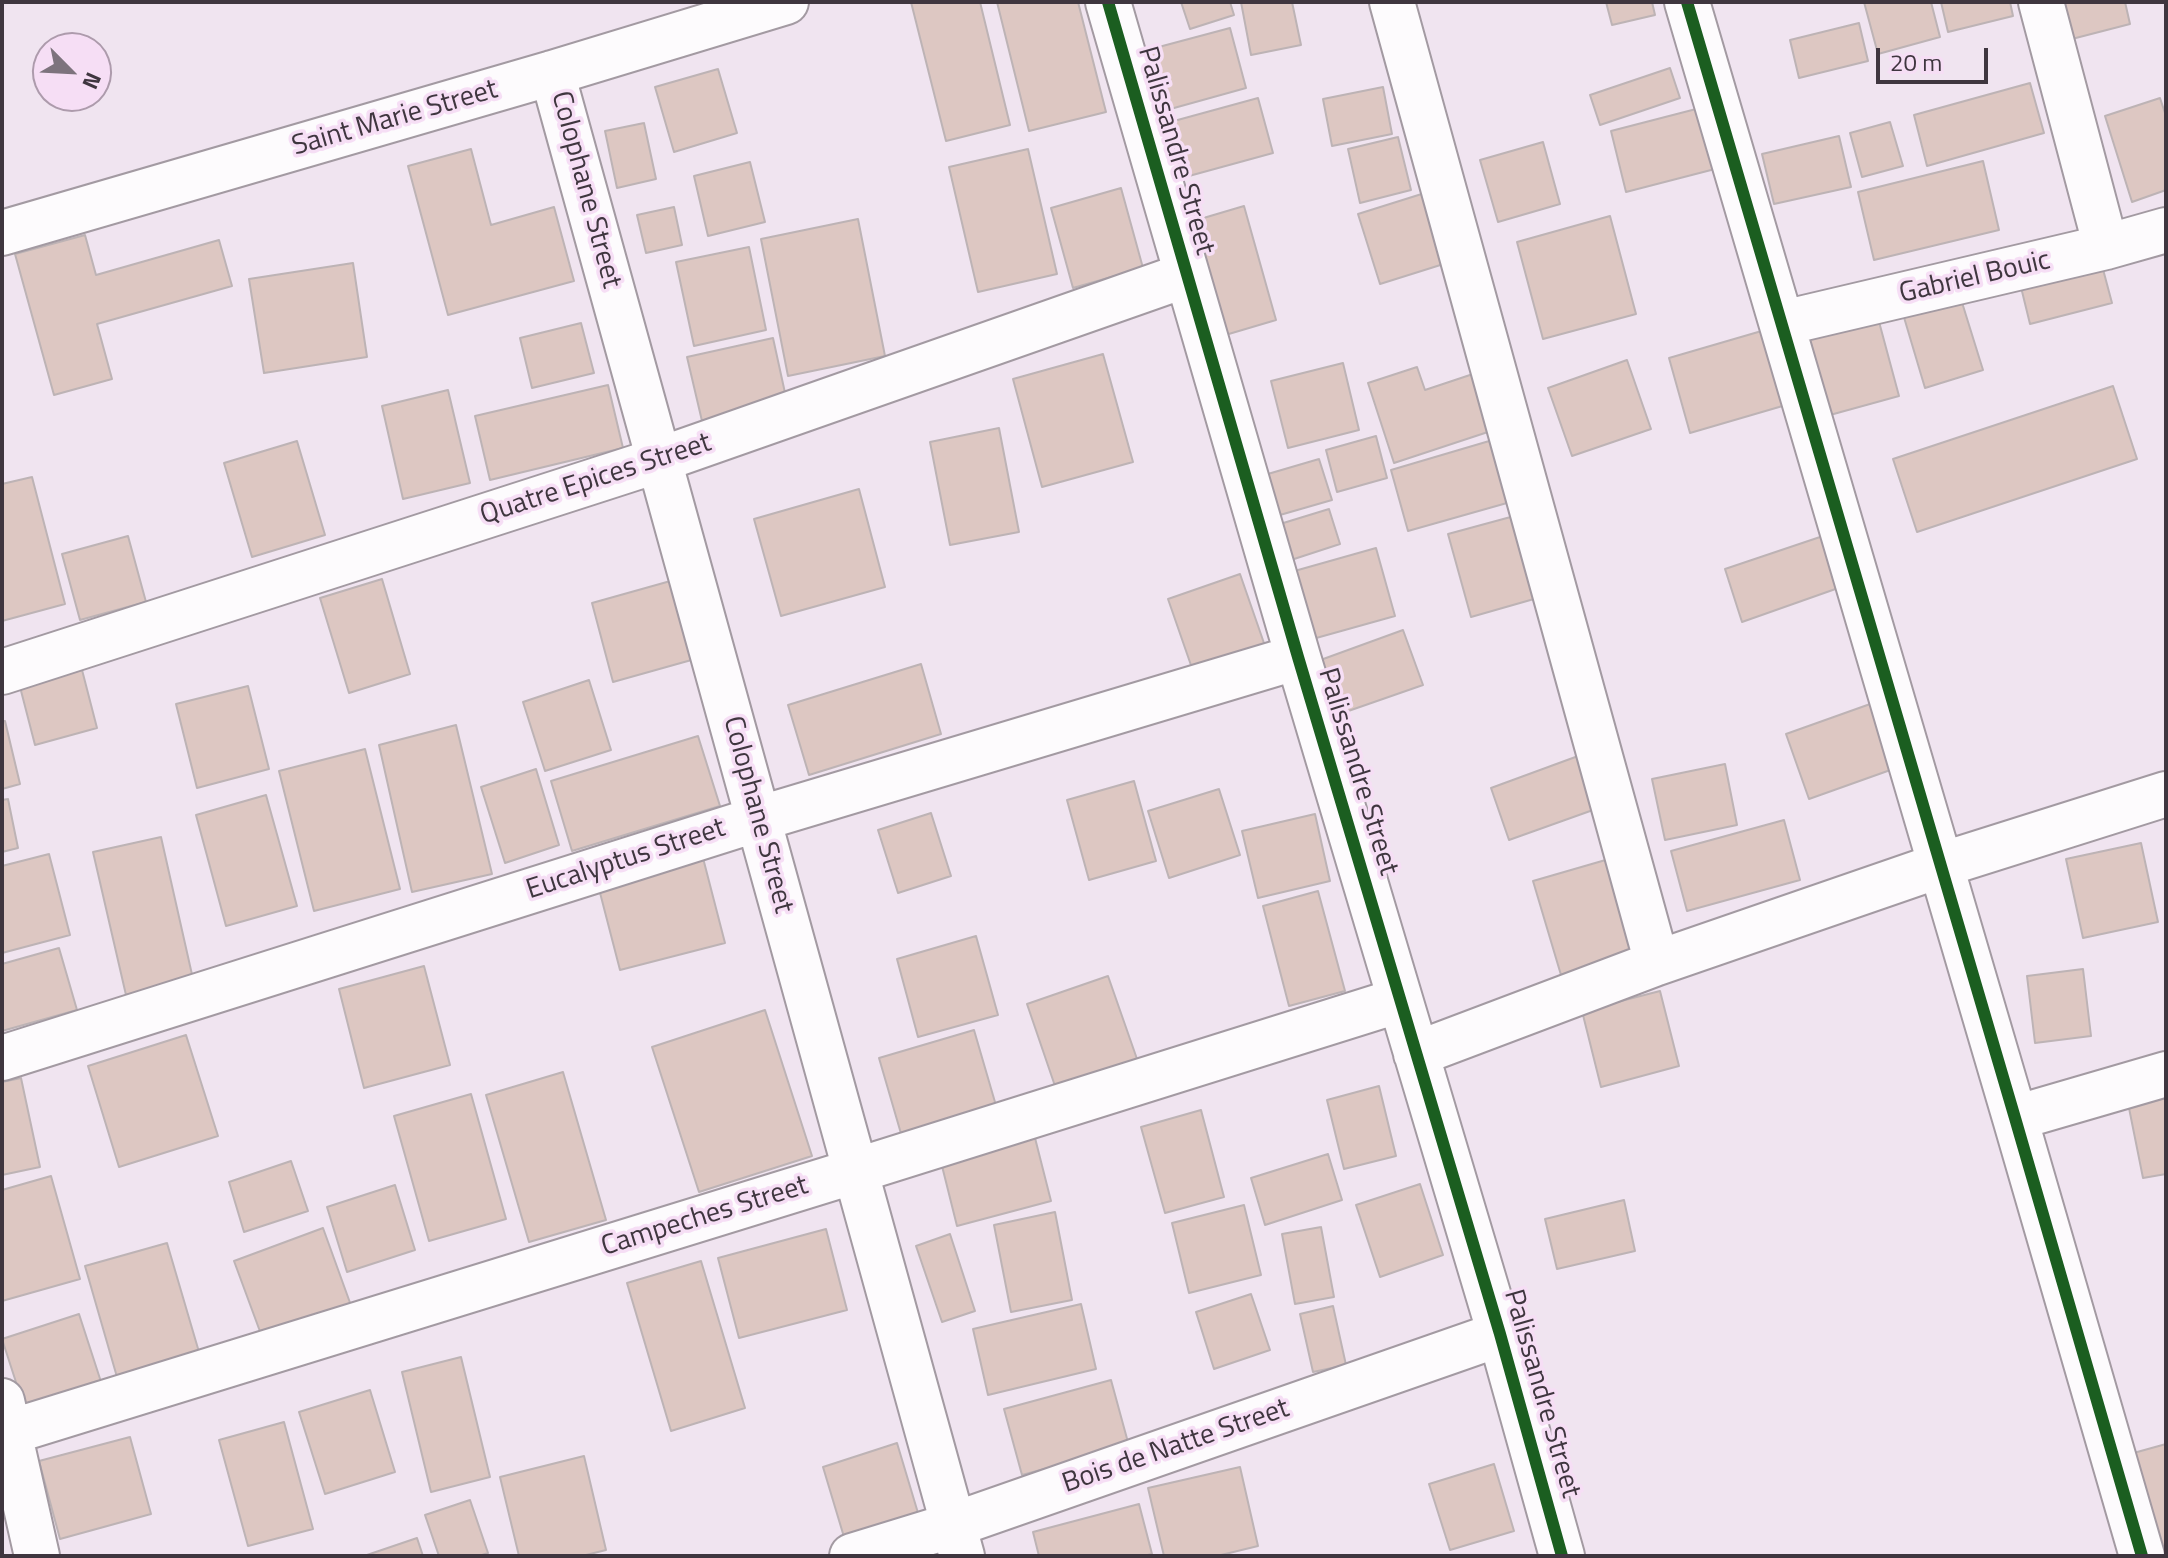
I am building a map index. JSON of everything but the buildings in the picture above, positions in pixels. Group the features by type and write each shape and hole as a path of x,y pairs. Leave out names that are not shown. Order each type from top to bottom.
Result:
{"street":[{"name":"Saint Marie Street","path":"2,233 786,2"},
{"name":"Palissandre Street","path":"1108,2 1298,657 1500,1334 1562,1556"},
{"path":"1392,2 1657,963"},
{"path":"1687,2 2142,1556"},
{"path":"2041,2 2106,247"},
{"name":"Colophane Street","path":"552,73 958,1540"},
{"name":"Gabriel Bouic","path":"1783,323 2166,230"},
{"name":"Quatre Epices Street","path":"2,672 659,460 1186,275"},
{"name":"Eucalyptus Street","path":"2,1058 758,819 1298,657"},
{"path":"1416,1054 1657,963 1941,865 2166,794"},
{"name":"Campeches Street","path":"6,1416 855,1171 1400,1000"},
{"path":"2015,1118 2166,1074"},
{"name":"Bois de Natte Street","path":"852,1556 958,1540 1500,1334"},
{"path":"6,1416 37,1556"}],"cycle path":[{"path":"1108,2 1298,657 1500,1334 1562,1556"},
{"path":"1687,2 2142,1556"}]}
